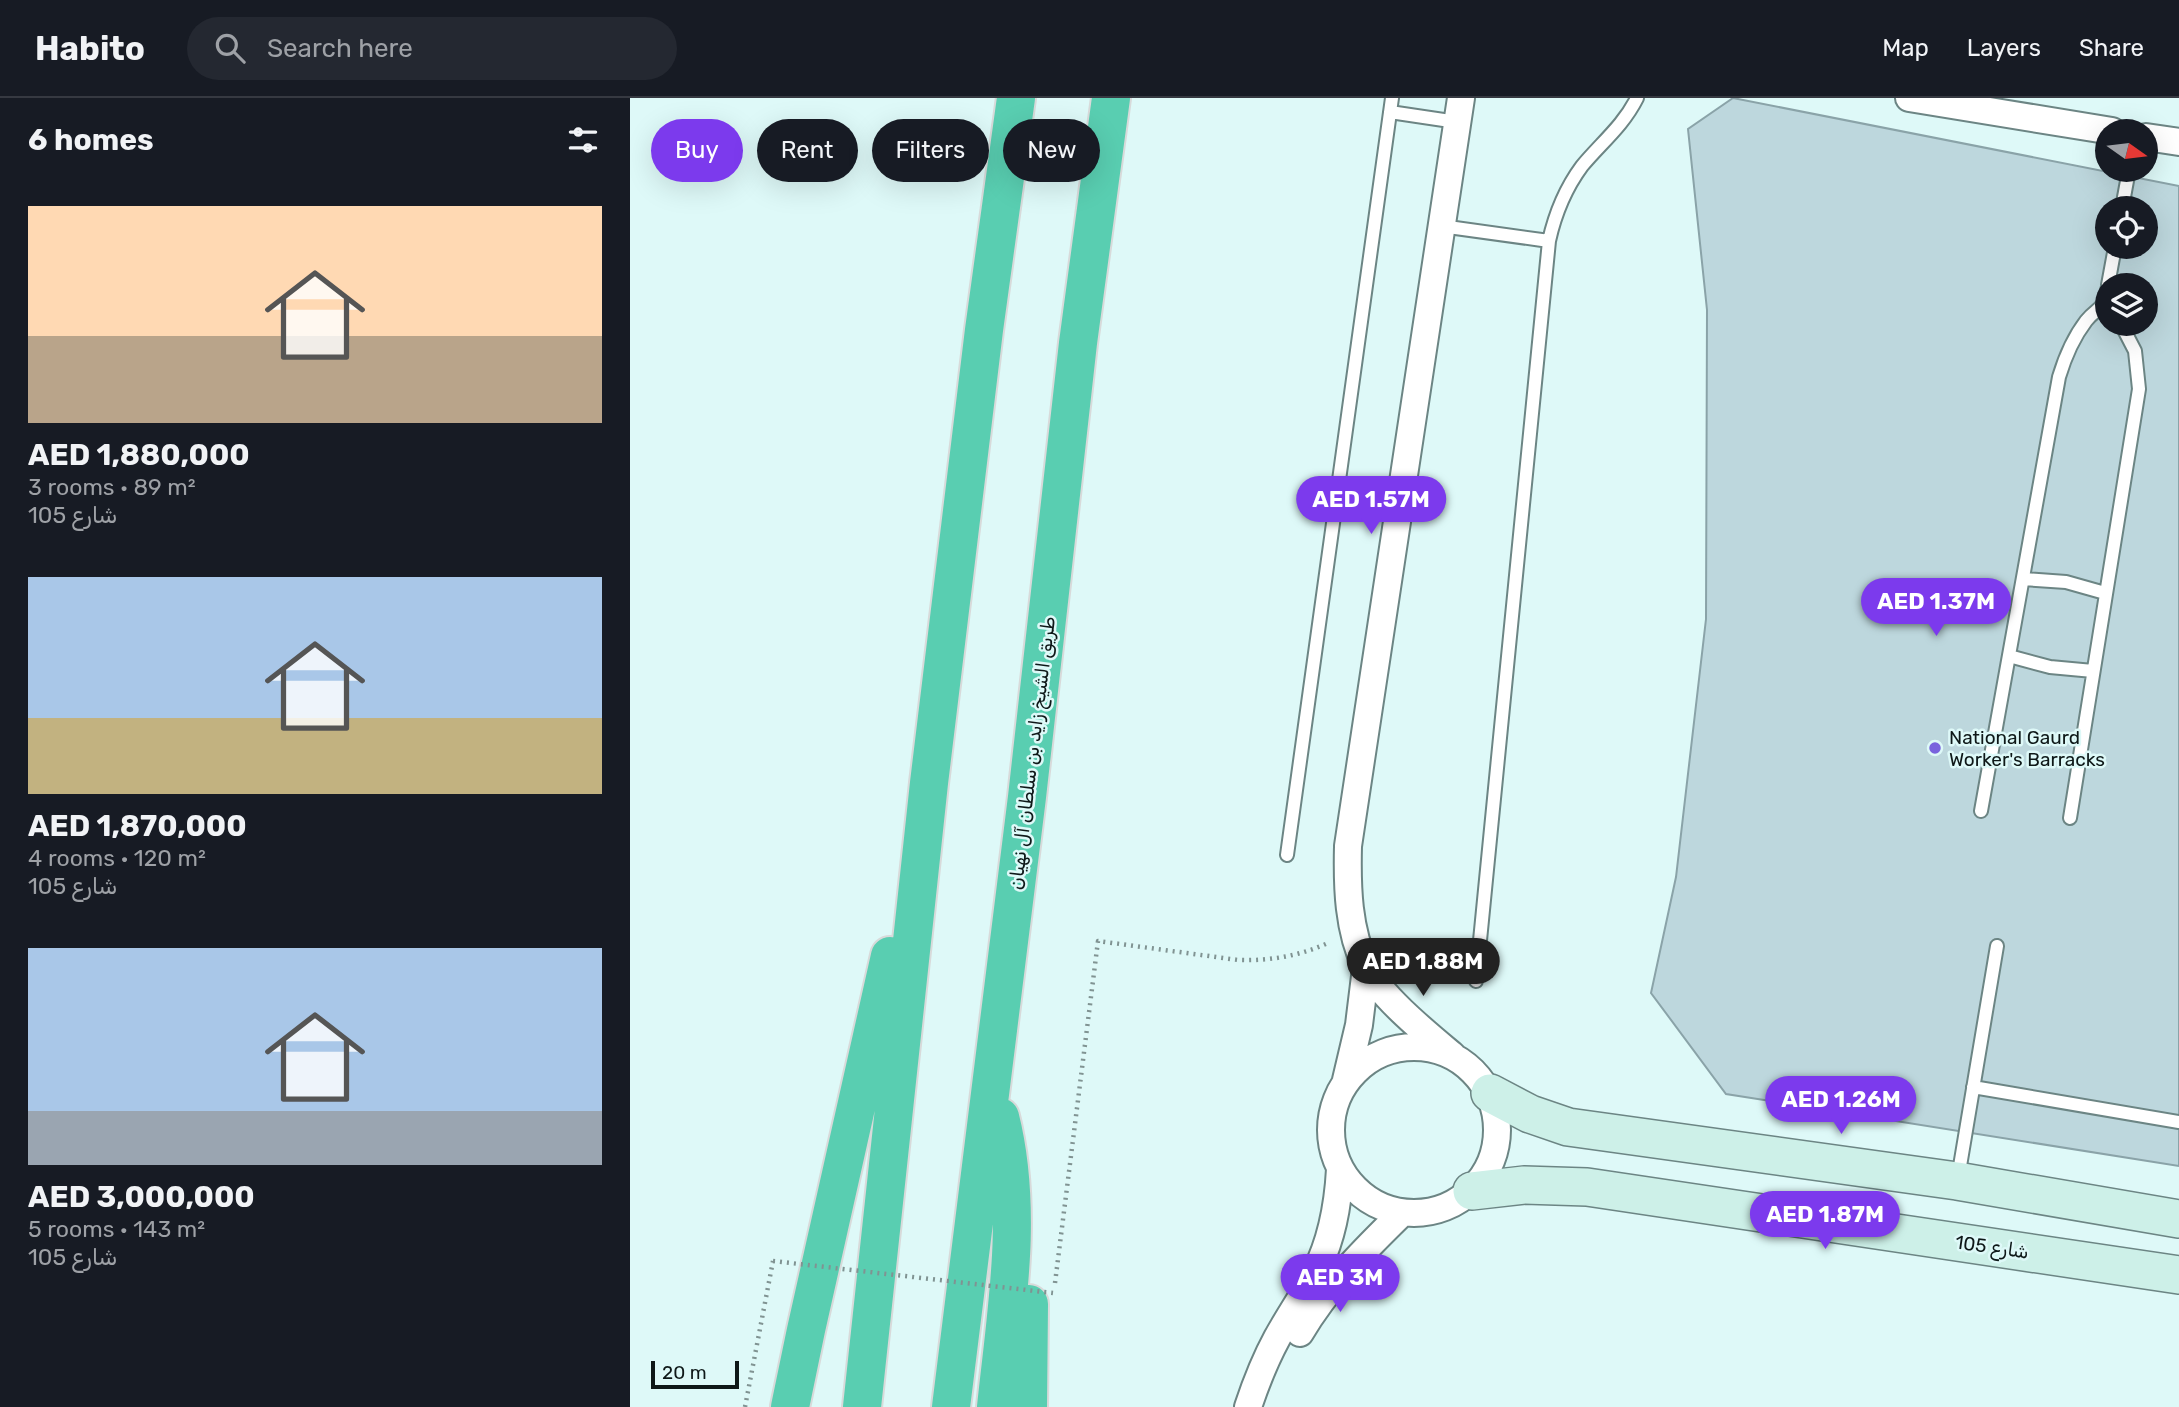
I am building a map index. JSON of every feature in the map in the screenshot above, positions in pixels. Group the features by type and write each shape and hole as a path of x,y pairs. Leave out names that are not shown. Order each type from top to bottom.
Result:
{"highway":[{"path":"862,1407 929,783 982,344 1016,98"},
{"name":"طريق الشيخ زايد بن سلطان آل نهيان","path":"951,1407 1111,98"},
{"path":"790,1407 929,783"},
{"path":"992,1085 1008,1160 1012,1236 996,1407"},
{"path":"1012,1236 1026,1279 1028,1407"}],"street":[{"path":"1909,98 2095,128"},
{"path":"1366,968 1359,1025 1346,1081 1335,1102 1330,1124 1332,1147 1340,1169 1356,1190 1377,1205 1402,1213 1427,1213 1451,1205 1472,1191 1488,1170 1496,1145 1497,1118 1490,1093 1474,1071 1406,1014 1366,968 1353,928 1347,887 1348,846 1459,110"},
{"path":"2158,139 2179,142"},
{"path":"1346,1081 1362,1064 1383,1051 1406,1046 1430,1047 1452,1055"},
{"path":"1490,1093 1530,1114 1568,1127 1957,1181 2179,1219"},
{"path":"1248,1407 1266,1360 1316,1271 1329,1238 1338,1203 1340,1169"},
{"name":"شارع 105","path":"1472,1191 1524,1185 1587,1187 2179,1275"},
{"path":"1265,1407 1290,1351 1308,1319 1353,1262 1402,1213"}],"lane":[{"path":"1287,855 1392,98"},
{"path":"1476,981 1549,241 1553,222 1568,187 1583,166 1624,121 1637,98"},
{"path":"1390,112 1459,110"},
{"path":"1441,226 1549,241"},
{"path":"1981,811 2059,377 2075,338 2087,320 2095,315"},
{"path":"2070,818 2138,388 2135,351 2127,336"},
{"path":"2023,579 2066,582 2105,593"},
{"path":"2009,656 2050,667 2093,671"},
{"path":"1957,1181 1997,946"},
{"path":"1973,1087 2179,1122"}],"path":[{"path":"745,1407 773,1261 1054,1293 1097,942 1238,960 1261,960 1306,952 1353,928"}],"building":[{"name":"National Gaurd Worker's Barracks","path":"1733,98 2095,169 2095,182 2158,182 2179,186 2179,1166 1726,1094 1651,993 1676,877 1706,619 1707,310 1688,129"}],"place":[{"name":"National Gaurd Worker's Barracks","path":"1935,748"}]}
